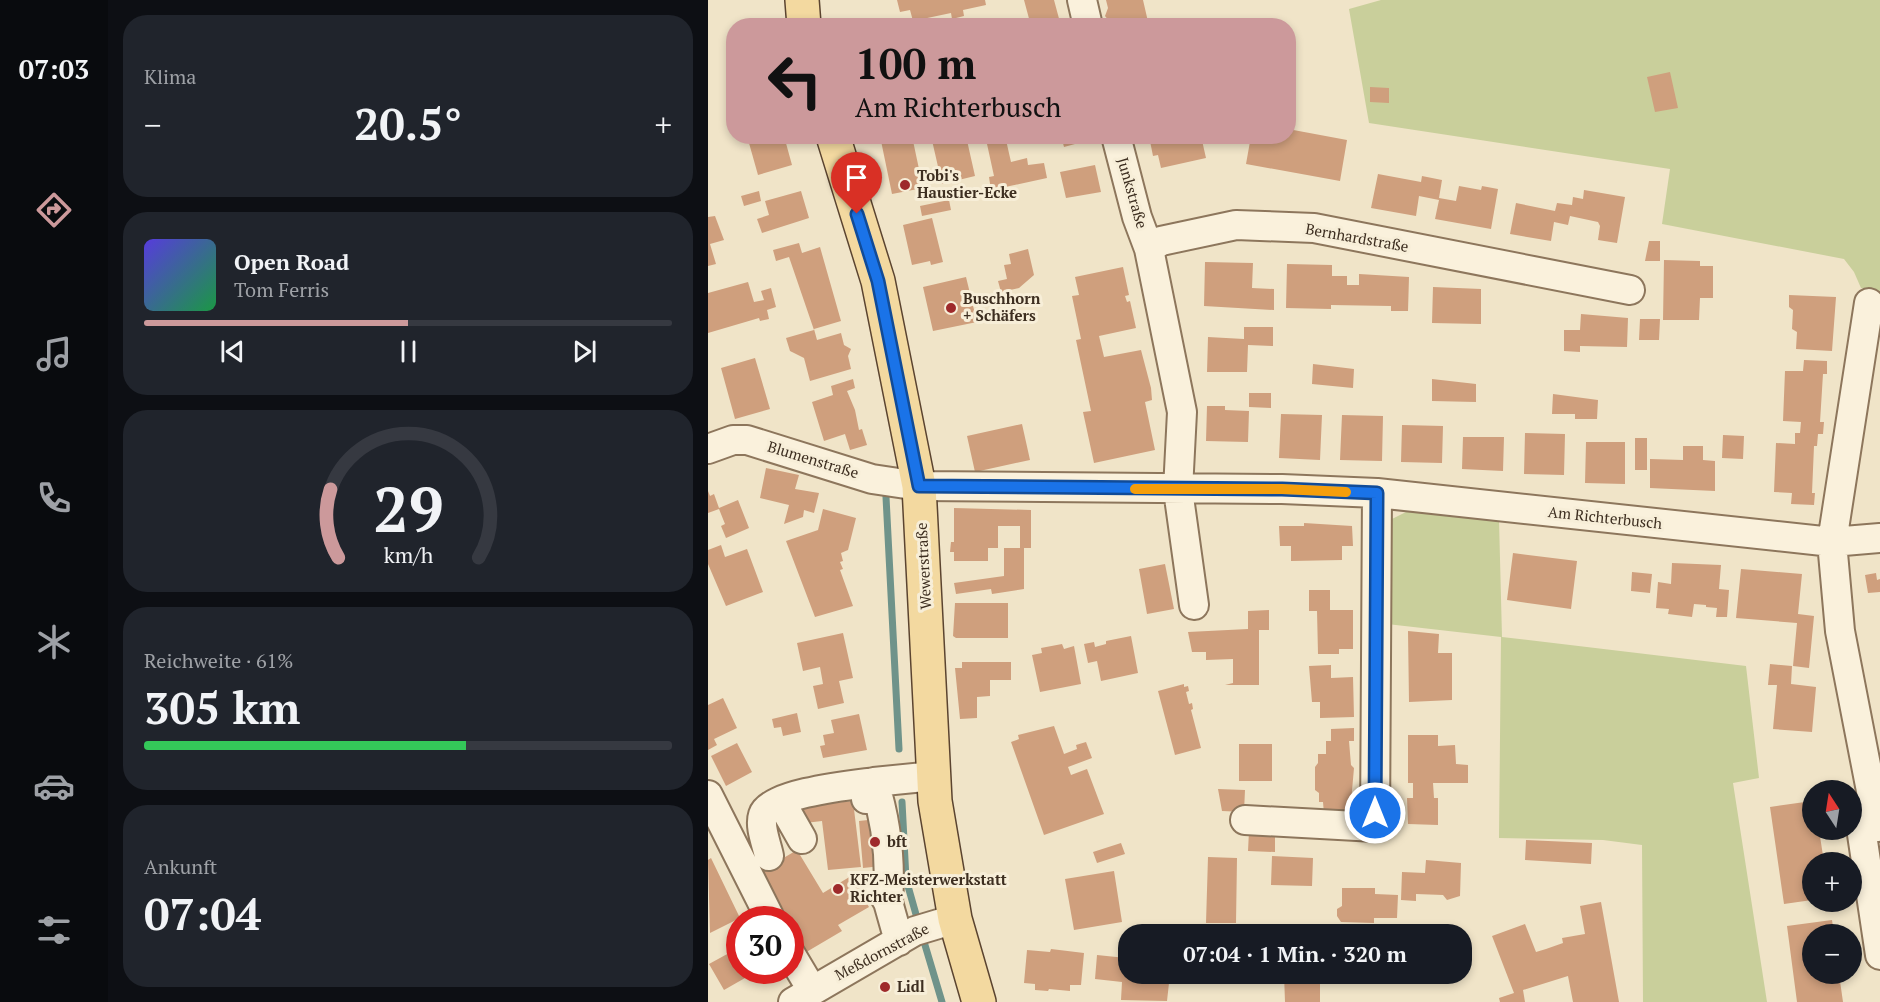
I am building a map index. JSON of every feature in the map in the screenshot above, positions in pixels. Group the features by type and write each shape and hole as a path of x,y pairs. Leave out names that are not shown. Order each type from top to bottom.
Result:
{"main road":[{"path":"802,0 803,18"},
{"name":"Wewerstraße","path":"835,144 878,281 919,486 939,833 925,929 979,1002"}],"street":[{"path":"1082,0 1086,18"},
{"name":"Junkstraße","path":"1118,144 1137,217 1149,249"},
{"name":"Bernhardstraße","path":"1149,249 1161,241 1236,225 1314,228 1630,290"},
{"path":"1149,249 1182,412 1178,490 1194,605"},
{"path":"1869,303 1832,542 1840,631 1876,820 1860,821 1880,955"},
{"name":"Blumenstraße","path":"708,448 733,440 747,440 872,479 919,486"},
{"name":"Am Richterbusch","path":"919,486 1178,490 1282,489 1377,493 1832,542 1880,538"},
{"path":"1245,820 1375,827 1377,493"},
{"path":"769,856 762,816 764,811 781,802 805,793 874,782 934,776"},
{"path":"874,782 883,816 889,874 888,902 925,929"},
{"path":"708,795 764,906"},
{"path":"781,802 802,839"},
{"name":"Meßdornstraße","path":"802,996 925,929"}],"green space":[{"path":"1381,0 1880,0 1880,291 1861,288 1854,272 1844,259 1662,224 1670,169 1369,123 1349,9"},
{"path":"1410,510 1499,520 1502,637 1746,666 1759,778 1733,783 1767,1002 1643,1002 1642,845 1603,840 1499,838 1501,637 1387,624 1392,519"}],"building":[{"path":"897,0 985,0 986,5 963,10 964,16 956,18 952,18 951,13 927,18 912,18 910,10 900,12"},
{"path":"1024,0 1054,0 1059,18 1029,18"},
{"path":"1106,0 1143,0 1147,18 1107,18 1105,16 1108,8"},
{"path":"1670,72 1678,108 1655,112 1647,77"},
{"path":"1370,87 1389,88 1389,103 1370,102"},
{"path":"1296,130 1347,140 1340,181 1246,164 1250,144 1296,144"},
{"path":"749,144 786,144 792,165 758,175"},
{"path":"882,144 914,144 923,188 892,194"},
{"path":"933,144 968,144 975,176 942,184"},
{"path":"987,144 1007,144 1011,162 1027,158 1028,165 1044,163 1047,178 991,190 989,177 994,176"},
{"path":"1151,144 1203,144 1206,158 1161,168 1158,155 1153,156"},
{"path":"1095,165 1101,192 1066,198 1060,172"},
{"path":"1378,174 1421,182 1422,176 1442,180 1439,198 1456,201 1459,186 1481,190 1482,186 1498,189 1491,229 1435,219 1439,200 1419,196 1416,216 1371,208"},
{"path":"1584,190 1625,197 1617,243 1598,240 1600,226 1598,222 1570,216 1568,225 1554,222 1551,241 1510,234 1516,203 1555,211 1557,203 1572,205 1573,197 1583,199"},
{"path":"759,191 761,201 744,206 741,196"},
{"path":"801,191 809,218 762,233 757,219 769,215 765,201"},
{"path":"949,200 951,210 922,216 920,206"},
{"path":"715,216 724,240 710,244 716,264 708,266 708,217"},
{"path":"932,218 943,262 931,265 930,261 912,265 903,225"},
{"path":"1649,241 1660,241 1660,261 1645,261"},
{"path":"799,243 802,253 820,247 841,321 814,329 817,340 841,333 844,345 851,349 848,356 851,369 810,381 804,358 790,351 786,338 814,330 789,257 776,261 773,250"},
{"path":"1028,249 1034,275 1019,288 1001,292 998,281 1007,279 1004,265 1011,264 1009,254"},
{"path":"1664,260 1700,261 1700,266 1713,266 1713,298 1700,298 1699,320 1663,320"},
{"path":"1205,262 1253,263 1252,288 1274,289 1274,310 1204,306"},
{"path":"1287,264 1332,265 1332,276 1347,276 1347,285 1359,285 1359,274 1409,277 1408,311 1391,311 1391,306 1331,305 1331,309 1286,308"},
{"path":"1123,267 1129,295 1125,296 1127,302 1130,301 1136,328 1099,336 1104,357 1141,350 1151,388 1152,400 1145,402 1155,450 1094,463 1083,412 1091,411 1076,340 1081,339 1072,296 1079,295 1075,277"},
{"path":"966,277 977,322 933,331 923,287"},
{"path":"748,282 754,302 764,300 761,291 771,288 776,307 767,310 769,319 760,321 759,318 708,333 708,293"},
{"path":"1433,287 1481,289 1481,324 1432,323"},
{"path":"1789,295 1836,297 1832,351 1796,349 1797,332 1792,329 1793,310 1789,307"},
{"path":"1581,314 1628,318 1627,347 1580,346 1580,352 1564,351 1564,330 1580,330"},
{"path":"1640,319 1660,319 1659,340 1639,340"},
{"path":"1244,327 1273,327 1273,346 1248,345 1247,372 1207,372 1208,337 1244,339"},
{"path":"755,358 770,409 735,419 721,368"},
{"path":"1804,360 1827,361 1827,374 1823,374 1820,422 1824,422 1823,434 1818,434 1817,446 1814,446 1812,493 1815,493 1814,505 1791,504 1792,493 1774,492 1776,443 1795,444 1795,433 1800,433 1801,422 1783,421 1785,371 1803,371"},
{"path":"1313,364 1354,369 1353,388 1312,384"},
{"path":"853,379 855,388 847,391 855,410 859,430 862,429 867,445 850,450 845,434 824,441 812,402 833,395 831,386"},
{"path":"1432,379 1476,384 1476,402 1432,401"},
{"path":"1249,393 1271,393 1271,408 1249,407"},
{"path":"1553,394 1598,400 1597,419 1575,419 1575,414 1552,414"},
{"path":"1207,406 1225,406 1225,410 1249,411 1248,442 1206,441"},
{"path":"1281,414 1322,415 1320,460 1279,458"},
{"path":"1342,415 1383,416 1382,461 1340,460"},
{"path":"1022,424 1030,460 975,472 967,436"},
{"path":"1402,425 1443,426 1442,463 1401,462"},
{"path":"1525,433 1565,434 1564,475 1524,474"},
{"path":"1723,435 1744,436 1743,459 1722,458"},
{"path":"1463,437 1504,437 1503,471 1462,469"},
{"path":"1635,438 1647,438 1647,470 1635,470"},
{"path":"1586,442 1625,442 1625,484 1585,483"},
{"path":"1683,446 1703,446 1703,460 1715,461 1715,491 1650,488 1650,459 1683,460"},
{"path":"766,468 799,475 795,489 819,493 814,513 804,510 803,517 784,524 789,505 760,498"},
{"path":"708,491 710,496 714,494 719,508 738,500 749,528 726,538 721,526 725,524 719,509 708,513"},
{"path":"954,508 1031,510 1031,548 1024,548 1024,589 992,594 991,589 956,594 954,583 1004,576 1004,548 1020,548 1020,526 998,526 998,548 988,548 988,561 954,561 954,552 950,552 951,542 954,542"},
{"path":"823,509 856,518 848,550 841,553 843,561 840,562 843,569 840,570 853,606 815,617 786,541 818,530"},
{"path":"1304,523 1352,526 1353,546 1342,546 1342,560 1291,561 1291,546 1280,546 1279,526 1304,526"},
{"path":"721,545 725,557 747,549 763,592 726,606 708,564 708,550"},
{"path":"1513,553 1577,561 1571,609 1507,600"},
{"path":"1672,563 1721,565 1719,589 1729,590 1727,617 1716,617 1717,608 1706,607 1706,605 1694,604 1692,617 1668,614 1669,609 1656,608 1658,582 1671,584"},
{"path":"1165,564 1174,609 1147,614 1139,569"},
{"path":"1741,569 1802,574 1798,614 1814,616 1809,668 1793,666 1797,623 1736,618"},
{"path":"1632,572 1652,574 1650,593 1631,591"},
{"path":"1876,573 1877,580 1880,579 1880,592 1868,593 1865,575"},
{"path":"1309,590 1330,590 1330,610 1353,610 1353,649 1339,649 1339,654 1318,654 1317,611 1309,611"},
{"path":"955,603 1008,603 1008,638 956,638 953,636"},
{"path":"1269,610 1269,630 1259,630 1259,685 1225,685 1233,683 1233,659 1206,660 1206,652 1192,652 1188,632 1248,629 1248,611"},
{"path":"1408,631 1439,634 1438,653 1452,653 1452,700 1409,702"},
{"path":"843,633 853,678 839,681 844,703 818,709 813,686 823,684 820,667 803,671 797,643"},
{"path":"1131,636 1138,673 1101,681 1097,661 1088,663 1084,644 1094,642 1095,647 1106,644 1106,641"},
{"path":"1062,644 1064,649 1074,646 1081,684 1040,692 1032,655 1042,653 1041,648"},
{"path":"962,662 1011,662 1011,680 990,680 990,696 977,697 977,718 960,719 955,668 962,668"},
{"path":"1770,664 1792,666 1791,684 1816,687 1812,732 1773,729 1777,685 1768,685"},
{"path":"1331,665 1331,678 1353,677 1354,717 1320,718 1320,702 1312,702 1309,666"},
{"path":"1184,684 1184,687 1188,686 1189,691 1186,692 1189,704 1192,703 1193,709 1191,710 1201,748 1175,755 1158,691"},
{"path":"723,698 737,728 714,739 717,745 708,750 708,705"},
{"path":"797,713 801,732 783,736 781,727 774,728 772,719"},
{"path":"859,714 867,750 823,758 820,746 825,745 823,735 834,733 831,720"},
{"path":"1054,726 1064,754 1077,749 1076,745 1086,742 1092,758 1068,767 1071,775 1087,769 1104,814 1044,835 1011,742 1019,739 1018,735"},
{"path":"1354,728 1354,741 1349,741 1351,765 1354,768 1351,802 1347,802 1347,814 1324,814 1323,802 1319,802 1319,793 1315,790 1315,767 1318,763 1318,754 1326,754 1326,741 1331,741 1331,729"},
{"path":"1408,735 1438,735 1438,746 1455,745 1456,764 1468,765 1468,783 1433,783 1434,798 1438,798 1438,825 1408,824 1407,798 1413,798 1413,783 1408,783"},
{"path":"737,743 752,772 726,786 711,756"},
{"path":"1239,744 1272,744 1272,781 1239,781"},
{"path":"1218,789 1245,790 1244,812 1222,811"},
{"path":"853,801 861,867 828,870 822,821 805,823 803,806"},
{"path":"1802,802 1802,840 1821,840 1822,852 1802,852 1802,901 1784,904 1770,807"},
{"path":"895,817 900,864 863,868 859,821"},
{"path":"1249,831 1275,832 1275,852 1248,851"},
{"path":"1526,840 1592,843 1591,864 1525,860"},
{"path":"1121,843 1125,854 1097,863 1093,852"},
{"path":"797,850 823,893 851,876 869,907 838,925 842,931 804,953 804,906 781,906 760,872"},
{"path":"1272,856 1313,858 1312,886 1271,885"},
{"path":"1208,857 1237,858 1236,923 1206,923"},
{"path":"711,858 734,906 726,906 726,925 710,933 708,860"},
{"path":"1426,860 1461,863 1460,896 1447,900 1443,895 1416,894 1416,901 1401,900 1402,872 1425,873"},
{"path":"1114,871 1122,922 1074,930 1065,879"},
{"path":"1342,888 1375,888 1375,894 1398,895 1397,918 1374,918 1374,923 1341,922 1337,916 1337,909 1342,906"},
{"path":"1601,902 1619,1002 1573,1002 1568,976 1523,990 1525,1002 1500,1002 1499,998 1514,993 1492,936 1525,924 1536,952 1546,949 1563,943 1562,938 1585,934 1580,906"},
{"path":"1832,920 1833,924 1802,924"},
{"path":"1802,924 1802,984 1840,984 1843,1002 1797,1002 1787,926"},
{"path":"1051,949 1084,953 1081,985 1070,985 1070,991 1049,989 1048,991 1035,990 1035,984 1024,983 1027,950 1050,952"},
{"path":"726,955 726,984 734,984 724,990 709,964"},
{"path":"1097,955 1118,957 1118,982 1095,979"},
{"path":"1122,984 1169,984 1167,1001 1121,1000"},
{"path":"1284,984 1320,984 1320,1002 1285,1002"}],"waterway":[{"path":"886,497 899,749"},
{"path":"902,802 906,879 919,925"},
{"path":"922,935 942,1002"}],"slow traffic":[{"path":"1135,489 1282,489 1346,492"}],"place":[{"name":"Tobi's Haustier-Ecke","path":"905,185"},
{"name":"Buschhorn + Schäfers","path":"951,308"},
{"name":"bft","path":"875,842"},
{"name":"KFZ-Meisterwerkstatt Richter","path":"838,889"},
{"name":"Lidl","path":"885,987"}],"route":[{"path":"857,214 878,281 898,371 919,486 1178,490 1282,489 1377,493 1375,813"}]}
